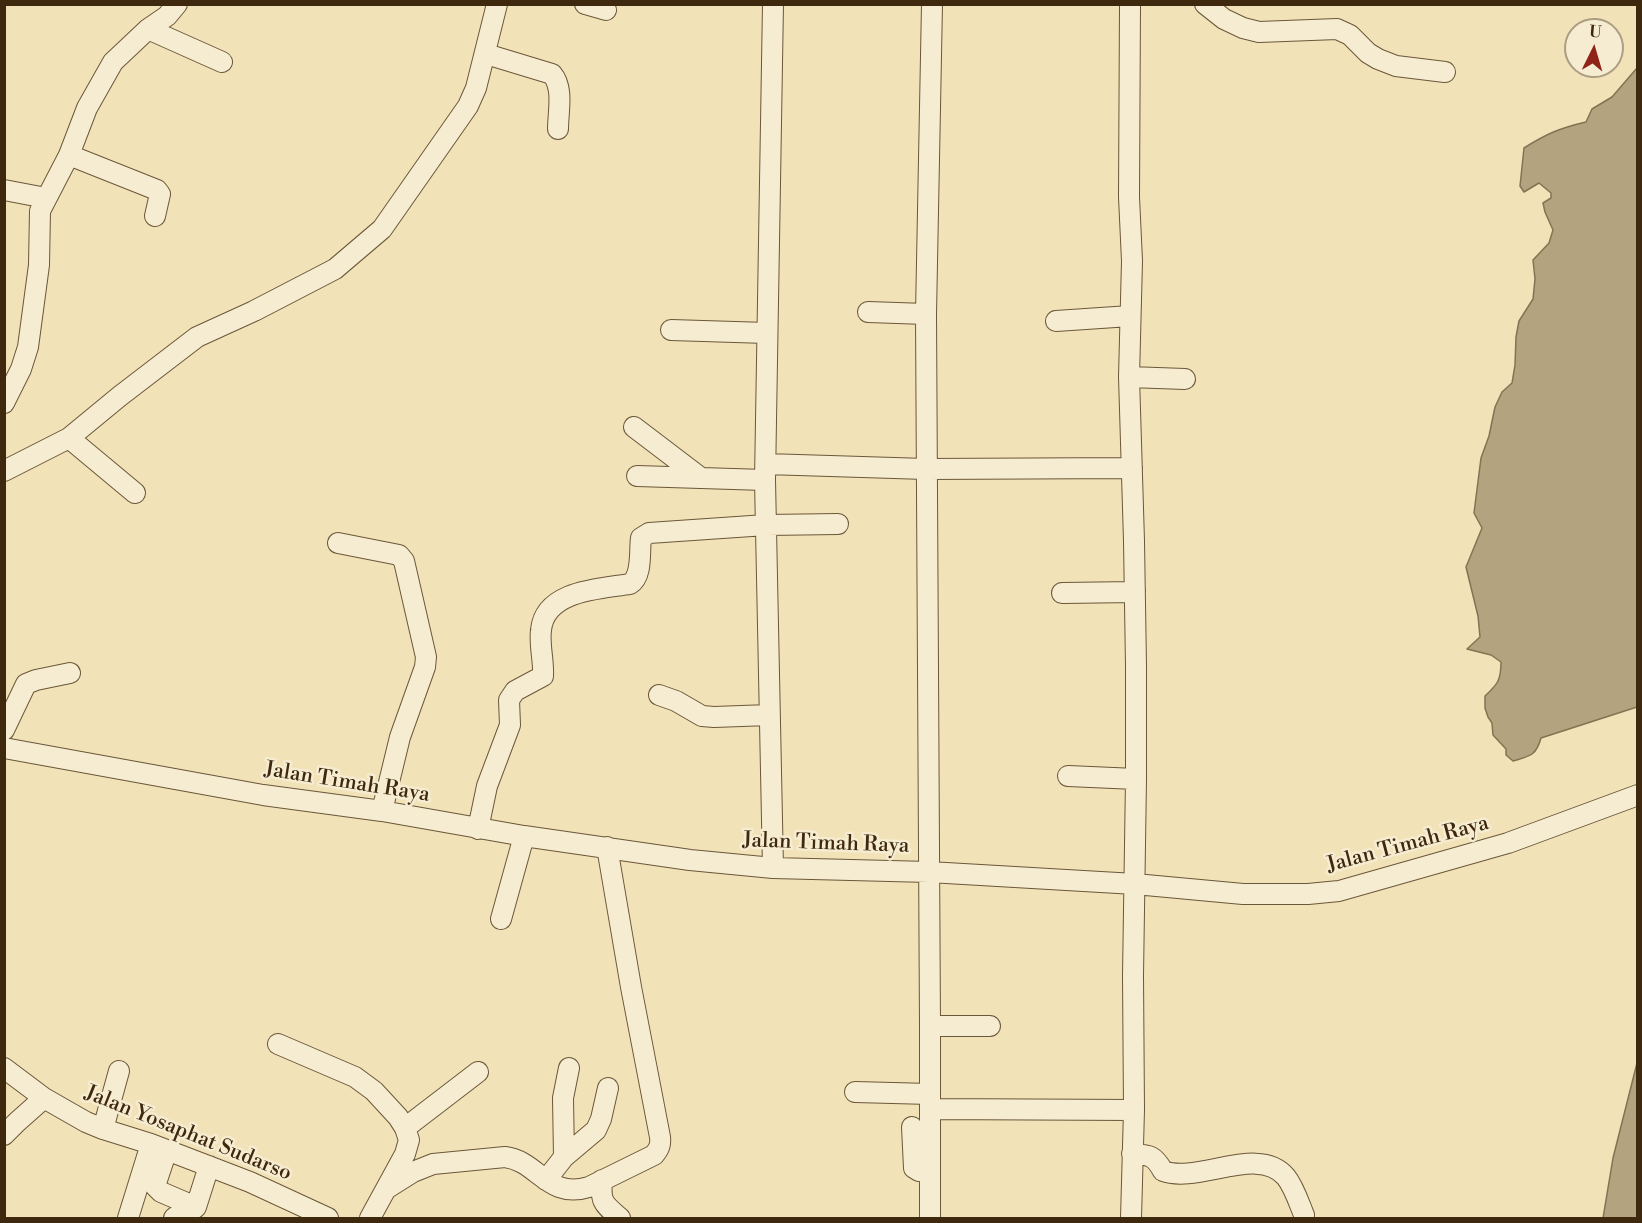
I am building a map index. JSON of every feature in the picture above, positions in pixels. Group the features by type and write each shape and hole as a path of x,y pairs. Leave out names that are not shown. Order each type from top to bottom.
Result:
{"street":[{"path":"4,404 21,369 28,347 39,265 40,210 69,155 87,108 113,62 148,29 167,16 177,4"},
{"path":"5,470 69,438 197,337 254,311 335,269 382,229 468,105 476,88 486,54 497,4"},
{"path":"585,4 606,10"},
{"path":"772,868 766,472 773,4"},
{"path":"930,1218 926,314 932,4"},
{"path":"1130,4 1129,197 1132,261 1129,377 1135,592 1136,779 1131,1218"},
{"path":"1205,4 1224,19 1243,28 1259,32 1337,29 1350,35 1368,53 1378,59 1396,66 1445,72"},
{"path":"148,29 222,62"},
{"path":"486,54 552,74 558,81 559,90 558,129"},
{"path":"69,155 157,190 160,194 155,216"},
{"path":"4,190 46,198"},
{"path":"868,312 926,314"},
{"path":"1056,321 1130,316"},
{"path":"671,330 767,333"},
{"path":"1129,377 1185,379"},
{"path":"634,427 701,478"},
{"path":"69,438 135,493"},
{"path":"637,476 701,478 766,472 1132,468"},
{"path":"478,829 487,786 510,725 509,700 515,691 543,676 541,631 544,617 555,603 579,593 633,582 638,572 640,540 646,534 766,525 838,524"},
{"path":"338,543 402,557 426,657 425,667 400,737 382,811"},
{"path":"1062,593 1135,592"},
{"path":"4,730 24,687 29,682 70,673"},
{"path":"659,694 702,716 769,715"},
{"name":"Jalan Timah Raya","path":"4,748 264,795 382,811 478,829 690,860 772,868 929,872 1135,884 1243,894 1308,894 1339,891 1508,843 1638,795"},
{"path":"1068,776 1136,779"},
{"path":"501,919 524,836"},
{"path":"386,1189 413,1172 433,1164 505,1157 516,1159 546,1180 561,1188 574,1191 589,1187 654,1155 658,1149 660,1143 607,847"},
{"path":"930,1026 990,1026"},
{"path":"278,1044 355,1077 374,1091 405,1128 408,1137 407,1148 370,1218"},
{"name":"Jalan Yosaphat Sudarso","path":"4,1068 44,1098 103,1129 159,1147 250,1182 328,1218"},
{"path":"564,1157 563,1098 568,1068"},
{"path":"103,1129 119,1071"},
{"path":"405,1128 478,1072"},
{"path":"546,1180 564,1157 596,1130 608,1088"},
{"path":"855,1092 930,1102 1134,1110"},
{"path":"9,1123 44,1098"},
{"path":"912,1127 914,1168 930,1172"},
{"path":"159,1147 155,1186 161,1192 196,1207"},
{"path":"129,1218 159,1147"},
{"path":"1132,1154 1153,1157 1163,1171 1173,1174 1195,1173 1245,1164 1271,1167 1287,1178 1304,1215"},
{"path":"174,1218 196,1207 209,1166"},
{"path":"602,1180 601,1198 620,1218"}],"shaded area":[{"path":"1637,68 1637,707 1541,738 1532,754 1513,761 1506,755 1506,749 1493,735 1492,723 1485,708 1485,696 1498,681 1501,662 1491,655 1467,649 1480,637 1478,616 1466,567 1482,528 1474,513 1481,458 1489,436 1495,407 1502,392 1512,383 1519,321 1533,299 1535,279 1533,260 1549,243 1553,230 1543,203 1551,198 1551,193 1539,183 1524,192 1520,186 1524,148 1554,132 1586,122 1592,109 1612,97"},
{"path":"1637,1063 1637,1218 1603,1218 1613,1158"}]}
